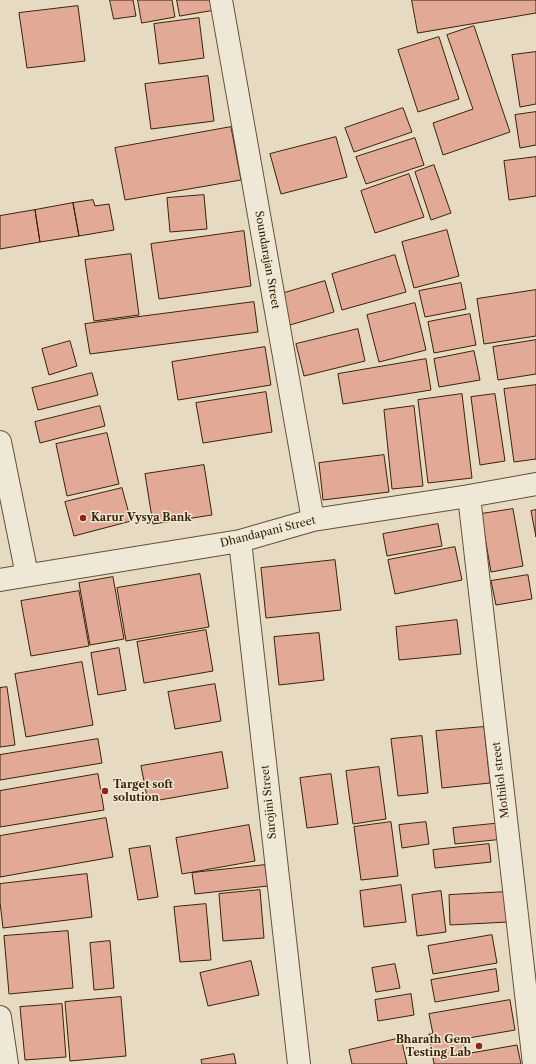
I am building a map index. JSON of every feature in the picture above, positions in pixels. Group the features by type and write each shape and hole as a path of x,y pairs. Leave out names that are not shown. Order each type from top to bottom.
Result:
{"street":[{"name":"Soundarajan Street","path":"221,0 313,520"},
{"path":"0,442 27,575"},
{"name":"Dhandapani Street","path":"0,580 240,541 313,520 536,484"},
{"name":"Mothilol street","path":"469,496 534,1064"},
{"name":"Sarojini Street","path":"240,541 299,1064"},
{"path":"0,1017 7,1064"}],"building":[{"path":"110,0 133,0 136,16 114,19"},
{"path":"138,0 172,0 175,17 142,23"},
{"path":"177,0 213,0 215,10 180,16"},
{"path":"412,0 536,0 536,13 418,33"},
{"path":"78,6 85,61 27,68 19,13"},
{"path":"199,18 204,58 159,64 154,24"},
{"path":"474,26 510,132 443,155 433,123 473,109 447,35"},
{"path":"439,37 459,99 418,112 398,50"},
{"path":"536,52 536,104 520,107 512,55"},
{"path":"208,76 214,121 151,129 145,84"},
{"path":"403,108 412,132 354,152 345,128"},
{"path":"536,112 536,145 520,148 515,115"},
{"path":"231,127 241,180 125,200 115,148"},
{"path":"336,137 347,177 281,194 270,154"},
{"path":"415,138 424,165 366,184 356,157"},
{"path":"536,157 536,196 509,200 504,161"},
{"path":"434,165 451,213 431,220 415,172"},
{"path":"409,174 424,217 375,233 361,191"},
{"path":"204,195 207,229 170,232 167,198"},
{"path":"93,200 95,206 109,204 114,230 79,236 73,203"},
{"path":"73,203 79,236 40,242 35,210"},
{"path":"35,210 40,242 0,249 0,216"},
{"path":"447,230 459,276 414,288 402,242"},
{"path":"244,231 251,286 159,299 151,244"},
{"path":"131,254 139,315 94,321 85,260"},
{"path":"395,255 406,292 342,310 332,274"},
{"path":"325,281 334,312 290,325 281,294"},
{"path":"461,283 466,309 425,317 419,291"},
{"path":"536,290 536,336 484,344 477,299"},
{"path":"254,302 258,332 90,354 85,324"},
{"path":"415,303 426,350 379,362 367,315"},
{"path":"470,314 476,345 434,353 428,322"},
{"path":"358,329 365,361 304,376 296,344"},
{"path":"536,340 536,374 498,380 493,347"},
{"path":"70,341 77,366 49,375 42,349"},
{"path":"265,347 271,385 178,400 172,362"},
{"path":"474,351 480,380 439,387 434,359"},
{"path":"426,359 431,390 343,404 338,374"},
{"path":"92,373 98,395 38,410 32,388"},
{"path":"536,385 536,459 514,462 504,389"},
{"path":"266,392 272,432 203,443 196,403"},
{"path":"462,394 472,478 428,483 418,400"},
{"path":"495,394 505,461 480,465 471,397"},
{"path":"100,406 105,426 40,443 35,422"},
{"path":"414,406 423,486 392,489 384,410"},
{"path":"107,433 119,484 67,496 56,444"},
{"path":"384,455 389,492 323,500 319,463"},
{"path":"204,465 212,515 153,524 145,474"},
{"path":"122,488 131,521 74,536 65,502"},
{"path":"513,509 523,566 491,572 481,514"},
{"path":"536,510 536,537 531,511"},
{"path":"438,524 442,546 387,556 383,534"},
{"path":"455,547 462,580 395,594 388,560"},
{"path":"335,560 341,610 266,618 261,568"},
{"path":"200,574 209,627 126,641 117,588"},
{"path":"528,575 532,599 496,605 491,581"},
{"path":"113,577 124,639 90,645 79,583"},
{"path":"79,591 89,646 31,656 21,601"},
{"path":"457,620 461,654 399,660 396,627"},
{"path":"206,630 213,671 144,683 137,642"},
{"path":"319,633 324,680 279,685 274,637"},
{"path":"119,648 126,690 98,695 91,653"},
{"path":"82,662 93,725 26,737 15,674"},
{"path":"215,684 221,721 175,729 168,692"},
{"path":"7,687 15,745 0,747 0,688"},
{"path":"484,727 490,783 442,788 436,731"},
{"path":"422,736 428,793 398,796 391,739"},
{"path":"98,739 102,763 0,780 0,755"},
{"path":"222,752 228,788 148,802 141,766"},
{"path":"379,767 386,819 353,824 346,771"},
{"path":"98,774 104,810 0,827 0,791"},
{"path":"331,774 338,824 307,828 300,778"},
{"path":"106,818 113,857 0,877 0,836"},
{"path":"391,822 398,876 361,880 354,827"},
{"path":"426,822 429,844 402,848 399,825"},
{"path":"502,823 504,839 455,844 453,828"},
{"path":"249,825 255,861 182,874 176,838"},
{"path":"489,844 491,862 435,868 433,850"},
{"path":"150,846 158,897 138,900 129,849"},
{"path":"265,865 268,886 195,894 192,873"},
{"path":"87,874 92,917 3,928 0,902 0,884"},
{"path":"401,885 406,922 364,927 360,891"},
{"path":"260,890 264,938 223,941 219,894"},
{"path":"441,891 446,932 417,936 412,895"},
{"path":"507,892 508,922 450,925 449,895"},
{"path":"206,904 211,960 180,962 174,907"},
{"path":"68,931 73,988 9,994 4,936"},
{"path":"492,935 497,963 433,974 428,946"},
{"path":"110,941 114,988 94,990 90,943"},
{"path":"251,961 259,995 208,1006 200,973"},
{"path":"395,964 400,988 376,992 372,968"},
{"path":"496,969 499,991 435,1002 431,980"},
{"path":"411,994 414,1015 378,1021 375,1000"},
{"path":"121,997 126,1056 70,1061 65,1002"},
{"path":"510,1000 515,1030 463,1039 465,1054 517,1045 521,1064 434,1064 429,1034 433,1034 429,1014"},
{"path":"62,1004 66,1057 25,1060 20,1007"},
{"path":"401,1038 407,1064 352,1064 349,1050"},
{"path":"234,1054 236,1064 202,1064 201,1060"}],"place":[{"name":"Karur Vysya Bank","path":"83,518"},
{"name":"Target soft solution","path":"105,791"},
{"name":"Bharath Gem Testing Lab","path":"479,1046"}]}
